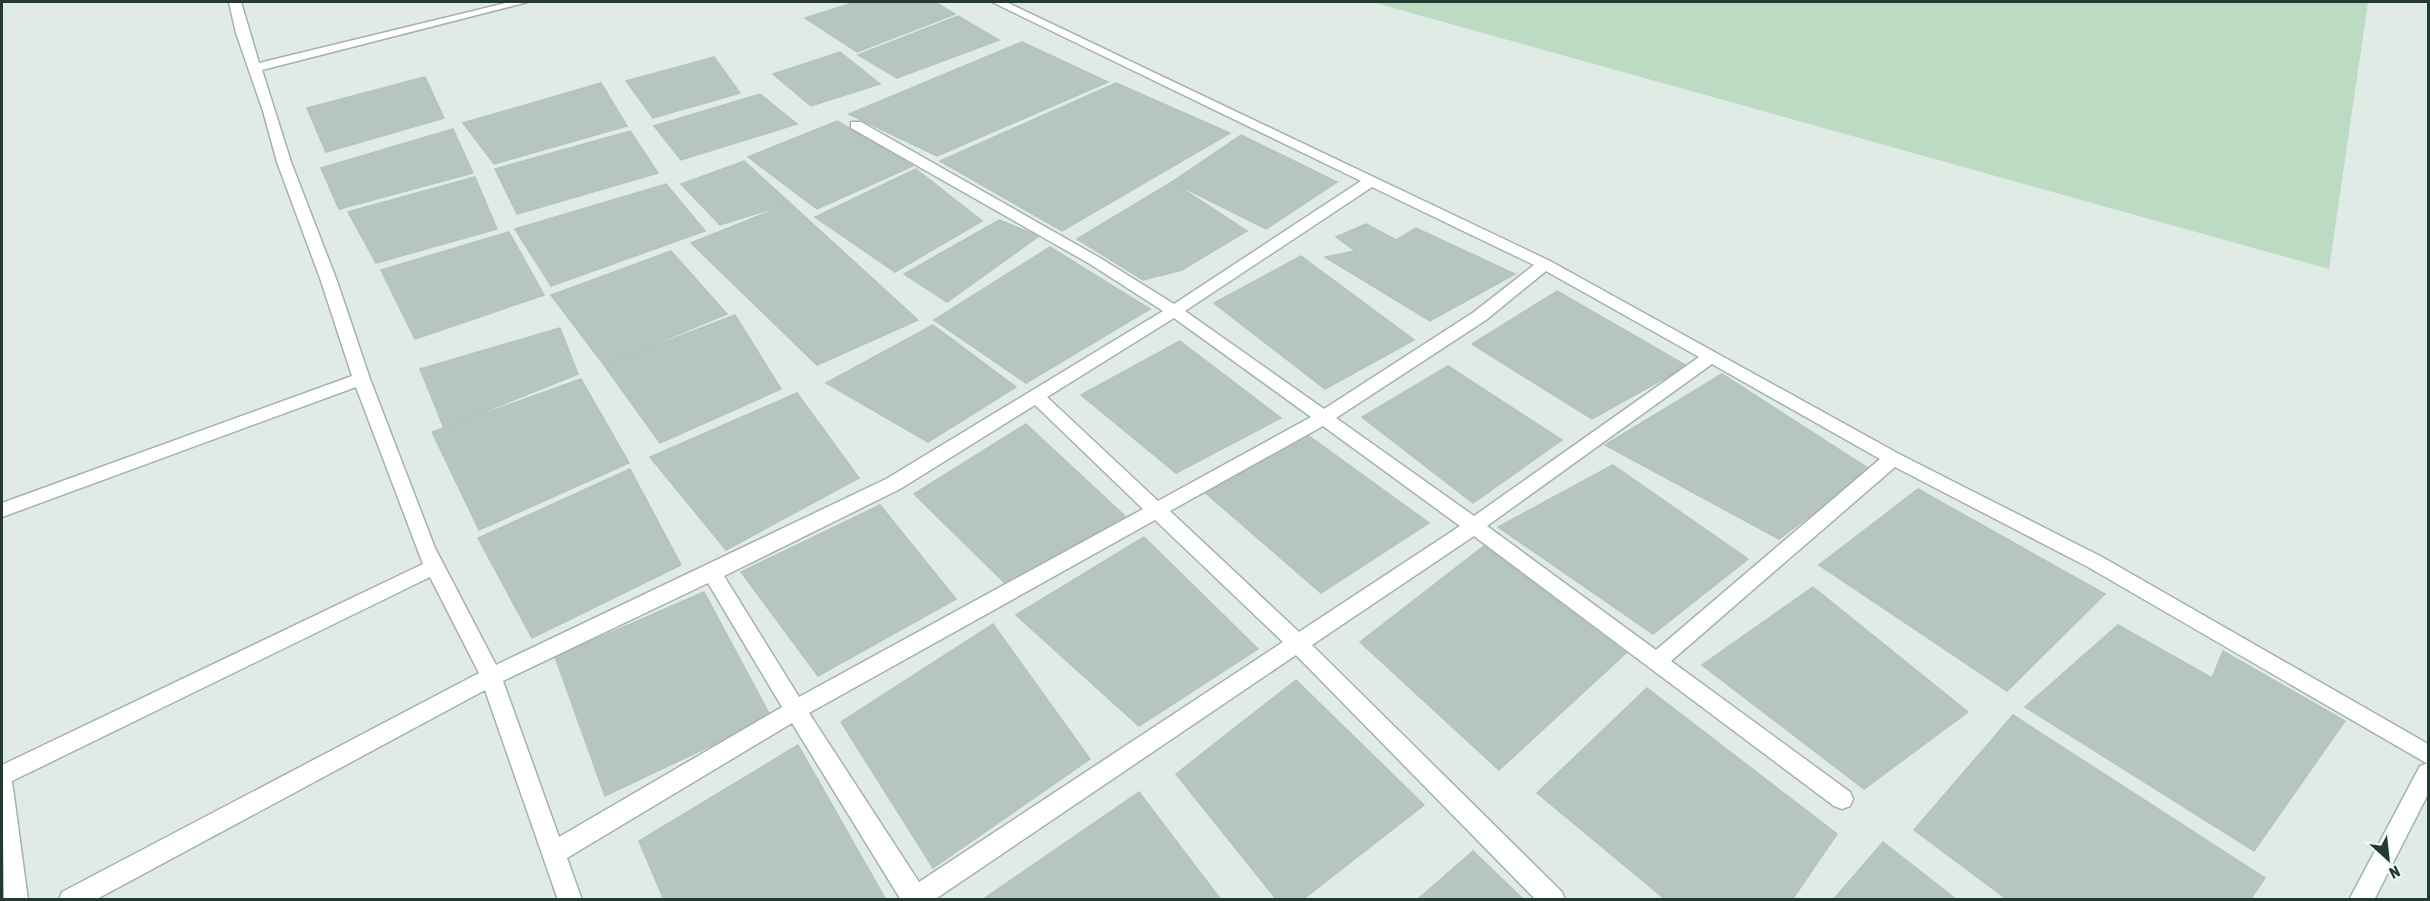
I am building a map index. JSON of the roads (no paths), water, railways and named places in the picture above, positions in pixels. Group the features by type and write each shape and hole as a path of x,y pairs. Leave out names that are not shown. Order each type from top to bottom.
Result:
{"street":[{"path":"235,2 242,33 284,162 329,281 361,379 434,567 491,677 570,900"},
{"path":"255,68 522,2"},
{"path":"998,2 1545,264 1893,458 2095,562 2428,755"},
{"path":"856,125 1095,261 1174,311 1474,526 1842,800"},
{"path":"71,900 491,677 712,573 893,483 1174,311 1372,180"},
{"path":"554,853 795,710 1323,417 1480,316 1545,264"},
{"path":"712,573 795,710 916,899 1474,526 1712,356"},
{"path":"2,510 361,379"},
{"path":"1037,396 1298,644 1553,900"},
{"path":"1656,662 1893,458"},
{"path":"2,775 434,567"},
{"path":"2368,897 2428,773"},
{"path":"2,783 16,900"}]}
